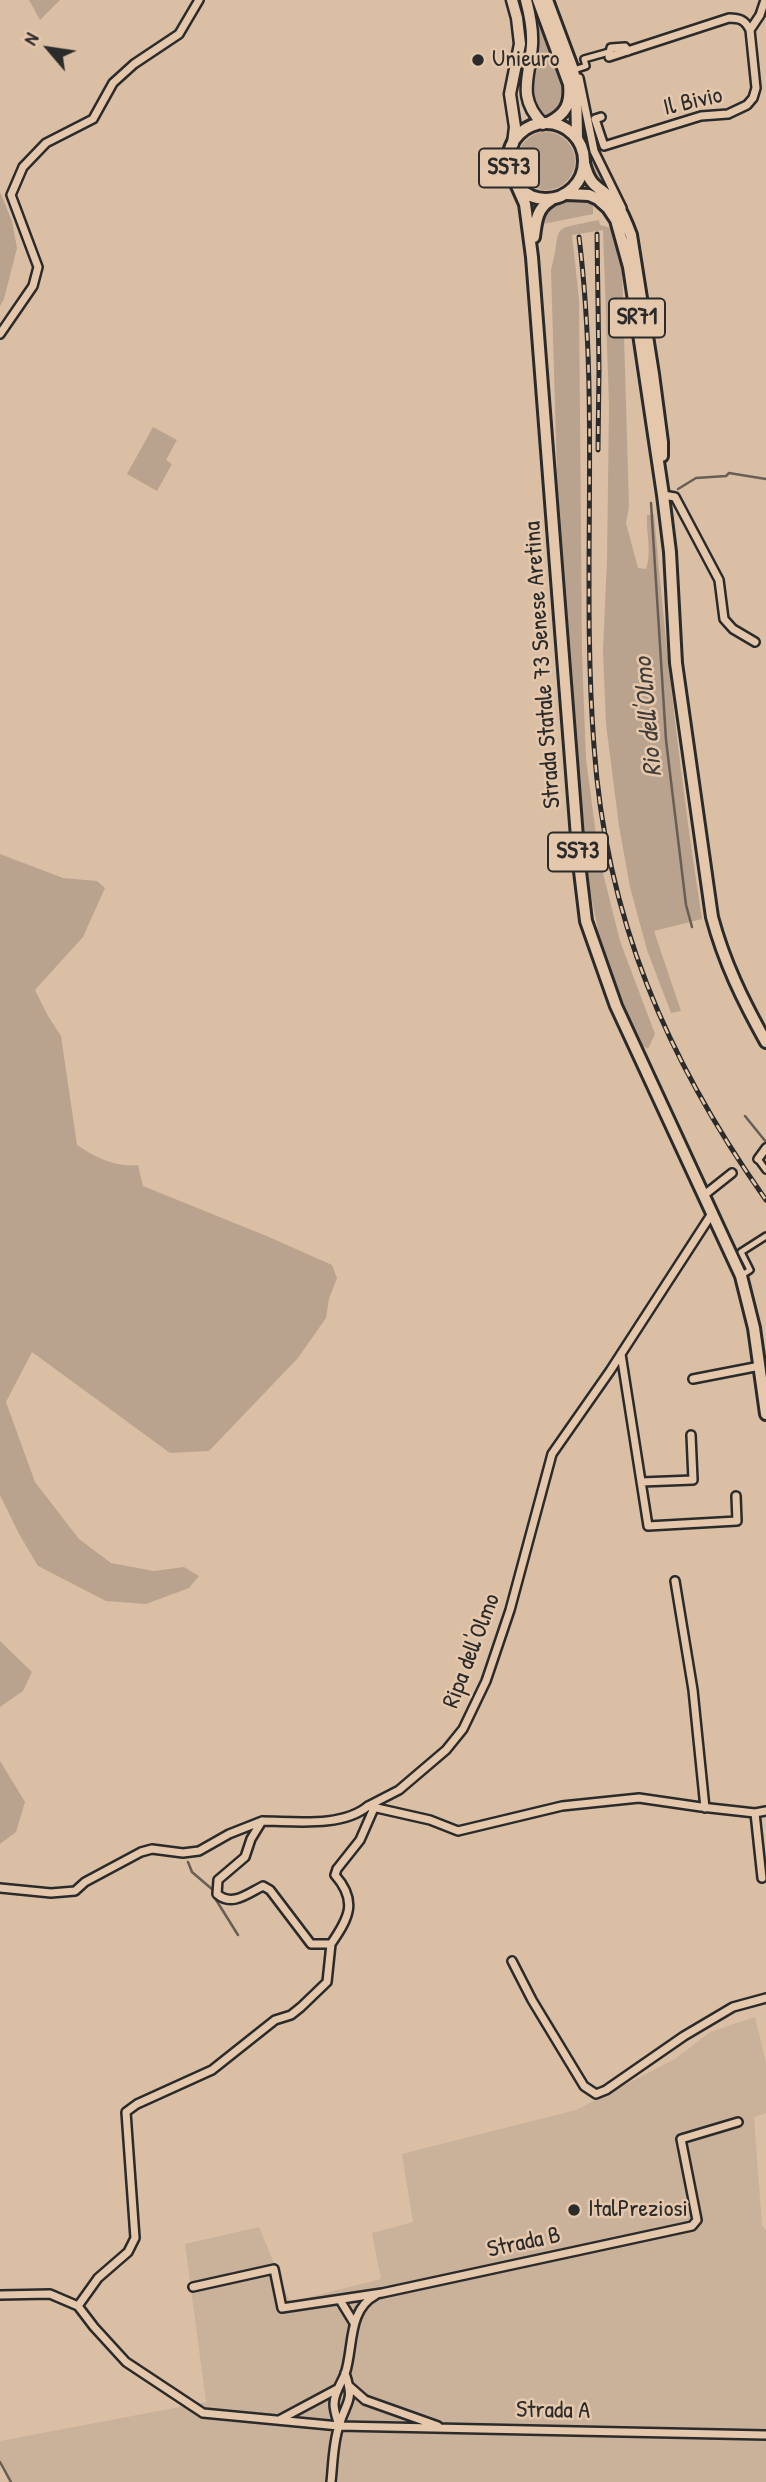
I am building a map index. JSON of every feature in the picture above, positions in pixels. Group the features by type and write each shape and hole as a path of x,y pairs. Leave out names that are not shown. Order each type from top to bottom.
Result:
{"main road":[{"path":"512,0 520,44 510,94 515,127 513,144"},
{"path":"526,0 532,34 526,80 527,98 535,116 546,123"},
{"name":"SS73","path":"513,144 525,130 560,118 566,111 570,96 569,84 538,0"},
{"path":"548,0 576,84 577,138 584,163"},
{"name":"SS73","path":"546,123 569,131 577,138"},
{"name":"Strada Statale 73 Senese Aretina","path":"513,144 508,166 525,204 533,257 579,863 586,921 616,1006 741,1276 754,1328 766,1414"},
{"name":"SS73","path":"517,187 527,195 540,199 552,199 567,194 576,186 584,163"},
{"name":"SR71","path":"584,163 591,183 615,203 624,216 637,265 662,442 661,476"},
{"name":"SR71","path":"567,194 580,193 598,199 608,208 619,230 629,267 661,476 670,552 676,663 712,917 726,963 766,1042"},
{"name":"Strada Statale 73 Senese Aretina","path":"533,257 538,213 543,205 552,199"}],"street":[{"path":"0,334 33,286 38,267 11,195 23,167 47,144 93,119 113,83 134,64 179,34 199,0"},
{"path":"548,0 577,69 594,151 618,196 624,216"},
{"path":"609,52 609,57 729,18 746,22 750,30 760,15 765,0"},
{"name":"Il Bivio","path":"601,117 595,119 604,146 701,116 737,111 753,98 756,88 750,30"},
{"path":"577,69 586,66 584,59 609,52 611,48 620,46 628,51"},
{"path":"663,495 675,496 719,580 724,619 733,629 755,642"},
{"path":"766,1148 758,1159 766,1170"},
{"path":"703,1196 732,1173"},
{"name":"Ripa dell'Olmo","path":"262,1821 293,1823 338,1819 371,1807 399,1790 446,1751 463,1729 486,1681 510,1610 552,1454 711,1215"},
{"path":"741,1276 750,1270 741,1252 766,1236"},
{"path":"621,1354 648,1526 737,1521 736,1496"},
{"path":"693,1379 760,1366"},
{"path":"641,1482 693,1480 691,1435"},
{"path":"675,1581 693,1690 705,1808"},
{"path":"0,2295 50,2294 78,2306 98,2278 128,2252 135,2238 126,2112 137,2104 212,2070 275,2020 291,2015 327,1982 331,1944 343,1927 350,1910 348,1894 335,1875 359,1840 371,1807 430,1820 458,1831 562,1806 639,1798 705,1808 755,1813 766,1811"},
{"path":"755,1813 762,1878"},
{"path":"262,1821 244,1857 218,1880 216,1894 224,1900 233,1900 263,1886 270,1890 311,1944 331,1944"},
{"path":"0,1888 51,1893 75,1891 85,1882 141,1852 152,1849 183,1853 199,1851 229,1834 262,1821"},
{"path":"512,1961 532,2000 584,2086 596,2094 733,2007 766,1998"},
{"name":"Strada B","path":"193,2287 274,2269 282,2308 382,2293 692,2226 697,2220 681,2139 738,2122"},
{"path":"331,2482 338,2426 334,2405 337,2389 345,2373 354,2323 371,2298 382,2293"},
{"path":"340,2300 354,2323"},
{"name":"Strada A","path":"78,2306 126,2362 203,2413 338,2426 766,2435"},
{"path":"338,2426 349,2404 349,2386 345,2373"},
{"path":"349,2386 365,2400 445,2428"},
{"path":"278,2420 337,2389"}],"shaded area":[{"path":"29,0 60,0 40,20"},
{"path":"528,0 532,0 549,38 562,81 562,107 549,118 540,116 531,97"},
{"path":"582,103 589,139 613,193 609,194 591,174 588,145 579,120"},
{"path":"540,132 552,132 567,140 575,155 575,167 567,182 552,190 540,190 525,182 517,167 517,155 525,140"},
{"path":"0,192 12,221 17,248 0,306"},
{"path":"575,198 593,203 593,214 543,224 547,213 554,206"},
{"path":"599,220 600,225 611,228 615,234 622,266 629,507 626,523 638,568 646,569 649,549 647,515 654,514 675,717 702,919 654,931 681,1011 671,1013 647,950 630,887 606,724 603,650 609,405 603,230 572,235 579,299 582,654 586,759 599,857 620,941 655,1034 648,1049 640,1044 622,1002 600,940 588,880 576,758 558,507 551,270 560,232 564,228"},
{"path":"153,427 177,440 166,460 172,464 157,491 127,474"},
{"path":"0,854 63,878 97,881 105,888 83,937 35,990 61,1036 77,1145 106,1161 138,1165 143,1186 332,1265 337,1278 329,1299 326,1318 298,1358 209,1451 170,1453 32,1352 6,1402 35,1482 79,1539 111,1563 154,1571 184,1567 199,1576 189,1588 146,1604 106,1601 38,1566 0,1495"},
{"path":"0,1641 32,1672 23,1691 0,1707"},
{"path":"0,1761 25,1802 16,1832 0,1844"},
{"path":"755,2017 766,2063 766,2113 754,2117 762,2226 766,2230 766,2482 9,2482 0,2463 0,2441 206,2402 185,2244 259,2227 290,2302 381,2279 372,2233 413,2222 402,2154 576,2110 675,2059 710,2032"}],"waterway":[{"name":"Rio dell'Olmo","path":"678,489 696,478 726,476 729,473 766,479"},
{"name":"Rio dell'Olmo","path":"651,503 666,740 686,905 692,927"},
{"name":"Rio dell'Olmo","path":"745,1116 766,1142"},
{"path":"188,1862 192,1872 213,1890 213,1895 238,1935"},
{"path":"0,2462 11,2482"}],"railway":[{"path":"597,234 598,450"},
{"path":"579,237 585,300 590,428 590,683 601,809 612,870 647,985 671,1040 699,1094 766,1200"}],"place":[{"name":"Unieuro","path":"478,60"},
{"name":"ItalPreziosi","path":"574,2210"}]}
